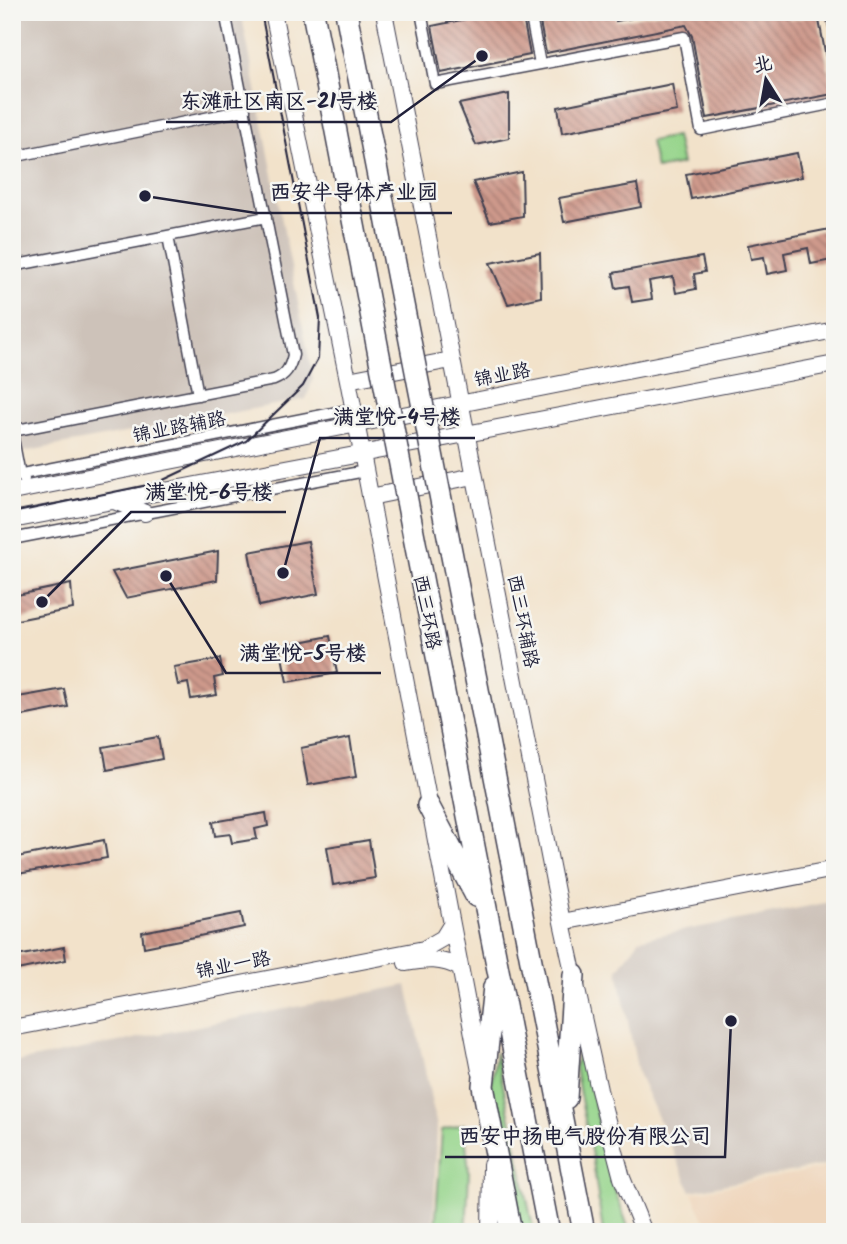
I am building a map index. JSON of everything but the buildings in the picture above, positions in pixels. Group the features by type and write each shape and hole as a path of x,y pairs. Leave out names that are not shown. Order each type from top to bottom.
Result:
{"highway":[{"name":"西三环路","path":"313,12 547,1222"},
{"name":"西三环路","path":"346,12 584,1232"},
{"path":"428,805 487,916"},
{"path":"496,964 483,1086 511,1232"},
{"path":"564,1128 574,975"}],"main road":[{"path":"273,12 348,380 483,1086"},
{"name":"西三环辅路","path":"384,12 563,927 599,1090 622,1178 644,1232"},
{"name":"锦业路","path":"12,492 355,417 460,404 835,330"},
{"path":"348,380 451,360"},
{"path":"12,520 835,364"},
{"path":"370,497 474,476"},
{"path":"114,501 145,513"},
{"path":"563,927 835,869"},
{"path":"563,927 835,880"},
{"name":"锦业一路","path":"12,1028 424,949 443,938 451,925"},
{"name":"锦业一路","path":"12,1039 426,959 448,962 460,968"},
{"path":"490,1232 491,1126"}],"street":[{"path":"34,488 16,475 12,432 274,380 284,375 291,364 293,355 225,12"},
{"path":"421,12 435,84 684,37 701,130 835,103"},
{"path":"530,12 540,64"},
{"path":"831,12 835,30"},
{"path":"12,157 245,110"},
{"path":"12,266 266,217"},
{"path":"168,236 198,395"},
{"name":"锦业路辅路","path":"16,475 355,417"},
{"path":"12,538 365,471"}],"shaded area":[{"path":"12,12 241,12 313,379 306,399 12,454"},
{"path":"835,901 835,1163 691,1191 638,1073 618,970 640,939"},
{"path":"407,985 437,1127 433,1232 12,1232 12,1063"},
{"path":"835,1166 835,1232 710,1232 692,1193"}],"green space":[{"path":"676,136 682,164 656,169 650,141"},
{"path":"581,1037 609,1175 630,1232 603,1232 575,1068"},
{"path":"496,1052 534,1232 513,1232 491,1090"},
{"path":"464,1124 469,1172 466,1232 435,1232 442,1130"}],"tram line":[{"path":"12,513 157,483 246,441 303,386 318,358 320,318 261,12"}],"place":[{"name":"东滩社区南区-21号楼","path":"482,56"},
{"name":"西安半导体产业园","path":"145,196"},
{"name":"满堂悦-4号楼","path":"283,573"},
{"name":"满堂悦-5号楼","path":"166,576"},
{"name":"满堂悦-6号楼","path":"42,602"},
{"name":"西安中扬电气股份有限公司","path":"731,1021"}]}
